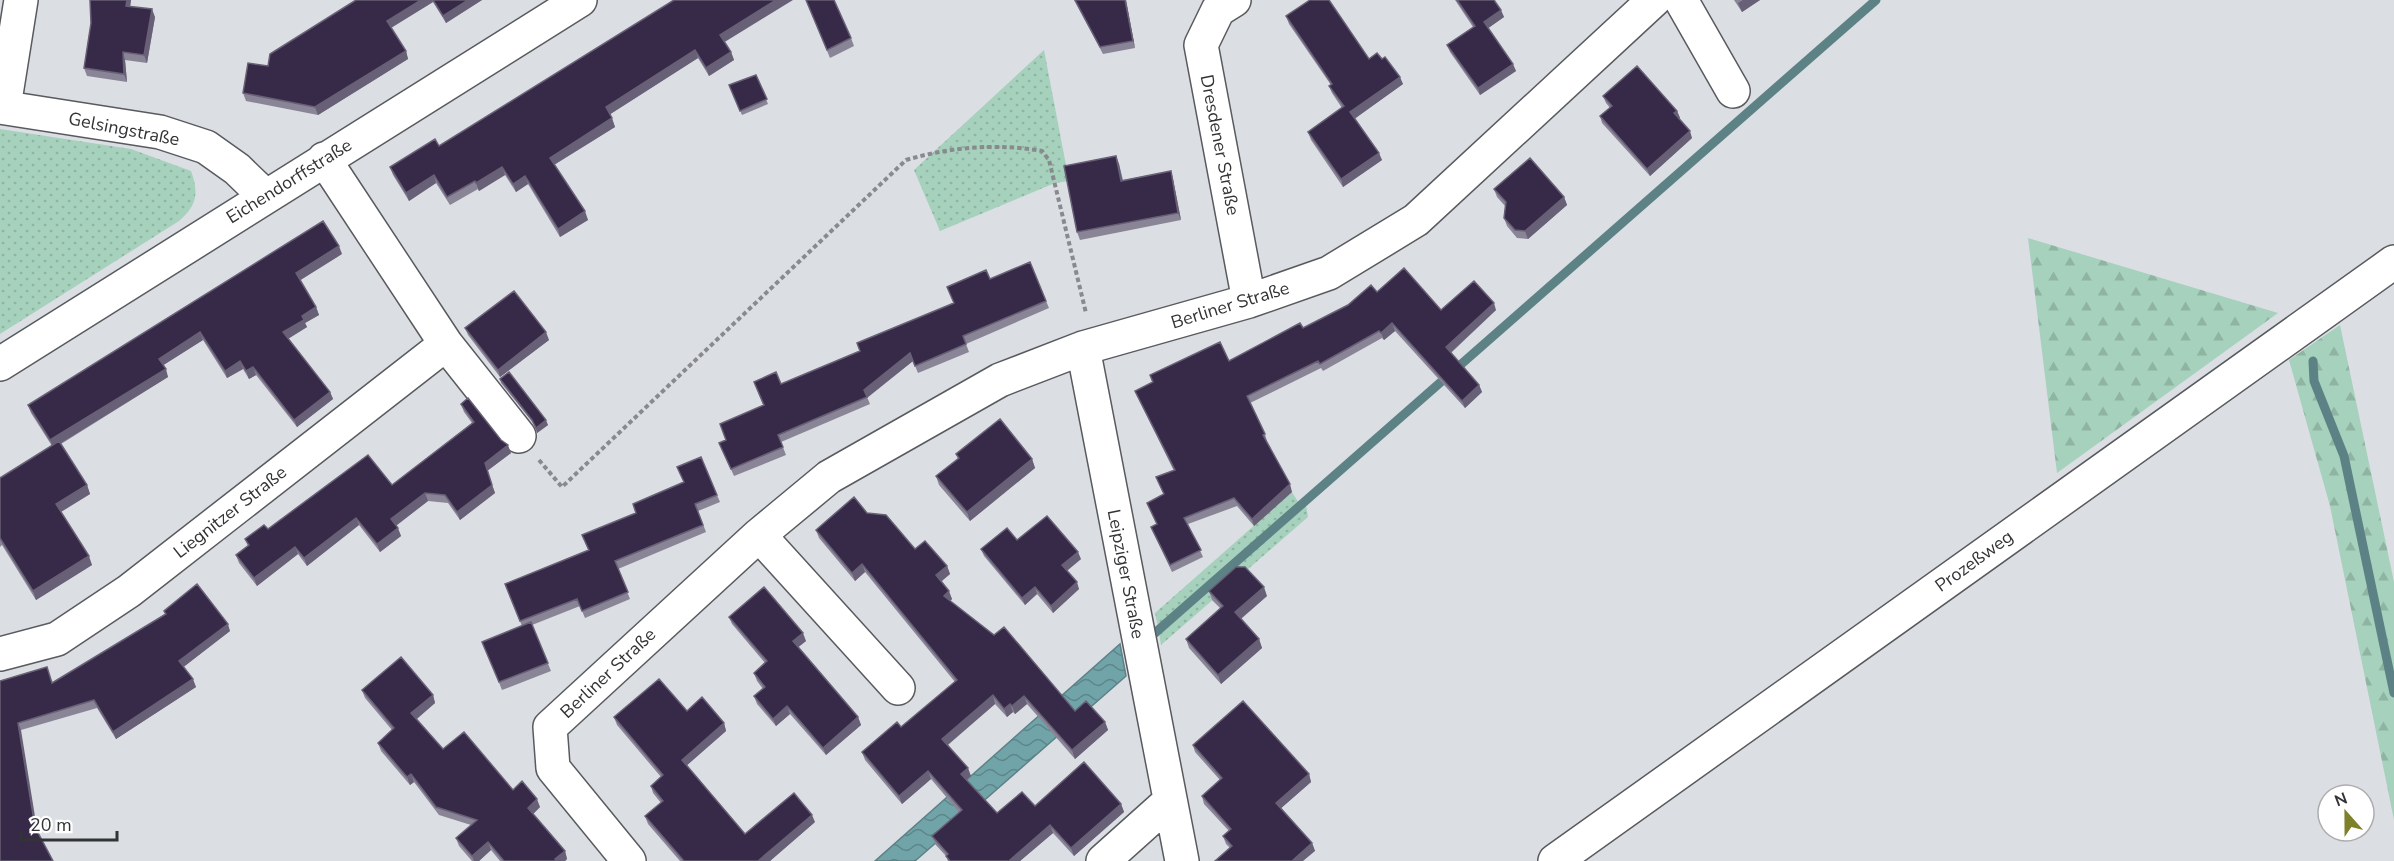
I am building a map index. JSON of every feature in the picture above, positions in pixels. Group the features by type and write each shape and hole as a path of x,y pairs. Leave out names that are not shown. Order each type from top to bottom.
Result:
{"street":[{"name":"Eichendorffstraße","path":"0,364 580,0"},
{"name":"Dresdener Straße","path":"1234,0 1218,10 1201,45 1249,301"},
{"name":"Berliner Straße","path":"629,861 554,768 550,727 759,535 829,477 1000,380 1088,346 1249,301 1329,273 1416,220 1654,0"},
{"path":"1681,0 1733,91"},
{"path":"2,107 14,2"},
{"name":"Gelsingstraße","path":"2,107 160,132 206,147 237,169 265,196"},
{"path":"324,159 446,344 519,436"},
{"name":"Prozeßweg","path":"1555,861 2394,262"},
{"name":"Liegnitzer Straße","path":"0,654 57,639 129,591 446,344"},
{"name":"Leipziger Straße","path":"1088,346 1134,611 1182,861"},
{"path":"759,535 898,688"},
{"path":"1103,861 1170,801"}],"path":[{"path":"519,436 562,487 906,160 926,154 973,147 1021,147 1042,151 1049,160 1088,346"}],"green space":[{"path":"1044,50 1069,181 1055,183 940,231 914,170"},
{"path":"0,129 131,149 191,171 195,186 195,199 190,210 179,221 0,334"},
{"path":"2028,238 2278,313 2057,473"},
{"path":"2340,325 2394,582 2394,820 2330,506 2289,360"},
{"path":"1292,492 1300,505 1158,627 1155,613"},
{"path":"1306,505 1308,517 1161,645 1159,633"}],"water":[{"path":"1120,644 1126,676 915,861 875,861"}],"building":[{"path":"90,0 127,0 126,6 152,9 144,55 123,52 124,74 84,68 91,23"},
{"path":"356,0 421,0 387,21 406,51 315,107 243,93 248,63 268,66 270,54"},
{"path":"433,0 468,0 443,16"},
{"path":"674,0 776,0 720,35 731,52 706,68 695,50 606,107 612,118 550,158 585,211 558,229 525,176 513,184 502,167 447,197 434,175 406,193 390,167 435,139 439,146"},
{"path":"806,0 834,0 851,38 827,50"},
{"path":"1075,0 1125,0 1133,41 1100,47"},
{"path":"1310,0 1329,0 1369,59 1377,53 1382,59 1385,57 1400,77 1350,112 1379,153 1341,179 1308,132 1344,106 1329,86 1332,84 1286,16"},
{"path":"1457,0 1494,0 1501,10 1484,22 1513,64 1478,88 1447,45 1475,26"},
{"path":"1637,66 1677,111 1674,113 1690,131 1647,169 1600,116 1612,106 1603,96"},
{"path":"756,75 767,99 740,111 729,85"},
{"path":"1116,156 1121,181 1171,171 1178,213 1077,232 1064,166"},
{"path":"1530,158 1564,197 1525,231 1515,230 1504,218 1506,202 1494,189"},
{"path":"323,221 339,246 296,273 316,307 302,316 304,320 283,332 330,392 294,420 253,367 246,371 240,361 225,371 200,332 159,359 166,369 50,440 28,405"},
{"path":"1030,262 1046,301 963,336 966,344 915,366 910,353 864,390 867,397 778,435 783,447 731,469 719,443 726,440 720,424 764,405 754,382 776,372 781,384 860,351 857,343 954,303 947,287 986,270 990,279"},
{"path":"1404,268 1441,310 1474,281 1494,303 1446,347 1479,385 1462,401 1392,323 1381,333 1379,331 1320,364 1318,361 1247,396 1265,434 1263,435 1290,484 1252,519 1234,498 1184,518 1201,550 1170,565 1151,527 1157,524 1147,503 1164,494 1156,477 1175,470 1135,391 1153,382 1150,375 1220,342 1229,361 1300,323 1303,328 1348,305 1371,285 1377,292"},
{"path":"514,291 546,332 498,370 465,328"},
{"path":"509,372 546,420 536,428 500,379"},
{"path":"468,398 501,440 508,445 485,463 492,485 457,512 445,495 425,493 391,519 398,528 377,544 356,518 304,558 295,547 254,578 236,555 249,545 245,539 264,525 268,529 368,455 392,485 474,422 461,404"},
{"path":"1000,419 1032,459 967,512 936,476 959,458 956,454"},
{"path":"59,441 87,485 56,504 89,556 33,591 0,538 0,478"},
{"path":"701,457 717,495 695,504 703,525 615,561 628,592 582,611 577,599 520,621 505,584 589,550 582,535 636,513 633,504 684,482 677,467"},
{"path":"854,497 867,513 886,515 915,549 925,541 947,566 936,575 949,591 944,596 994,635 1004,627 1075,711 1086,701 1105,722 1072,750 1024,696 1012,706 1010,704 1004,709 993,695 942,739 968,768 961,774 997,813 1022,792 1035,806 1084,762 1121,804 1071,848 1050,825 1011,861 950,861 946,856 948,854 932,836 962,810 928,771 899,796 862,752 897,722 901,727 957,680 862,564 852,573 816,530"},
{"path":"1047,516 1078,552 1062,565 1077,582 1051,606 1035,587 1022,598 981,549 1007,528 1017,540"},
{"path":"1236,567 1245,567 1264,587 1235,612 1259,639 1218,675 1186,639 1223,606 1209,591"},
{"path":"197,584 228,624 179,661 193,679 113,732 94,700 18,723 35,827 53,861 0,861 0,681 47,667 52,683 166,614 164,611"},
{"path":"764,587 803,633 793,641 858,717 823,748 787,706 773,719 754,696 765,687 754,673 767,661 729,617"},
{"path":"531,622 548,663 499,682 482,642"},
{"path":"401,657 433,695 411,713 443,749 464,732 513,790 522,781 537,799 528,808 565,851 555,859 556,861 504,861 488,842 472,856 456,838 477,820 436,807 411,774 407,777 378,743 394,728 362,690"},
{"path":"659,679 687,711 702,697 724,723 682,760 745,834 794,793 812,815 758,861 684,861 645,816 663,801 651,786 663,775 614,717"},
{"path":"1243,701 1309,774 1276,803 1312,843 1292,861 1215,861 1232,846 1223,836 1231,829 1202,796 1222,778 1193,745"}],"waterway":[{"path":"1147,640 1876,0"},
{"path":"2313,361 2314,381 2344,456 2394,693"}]}
